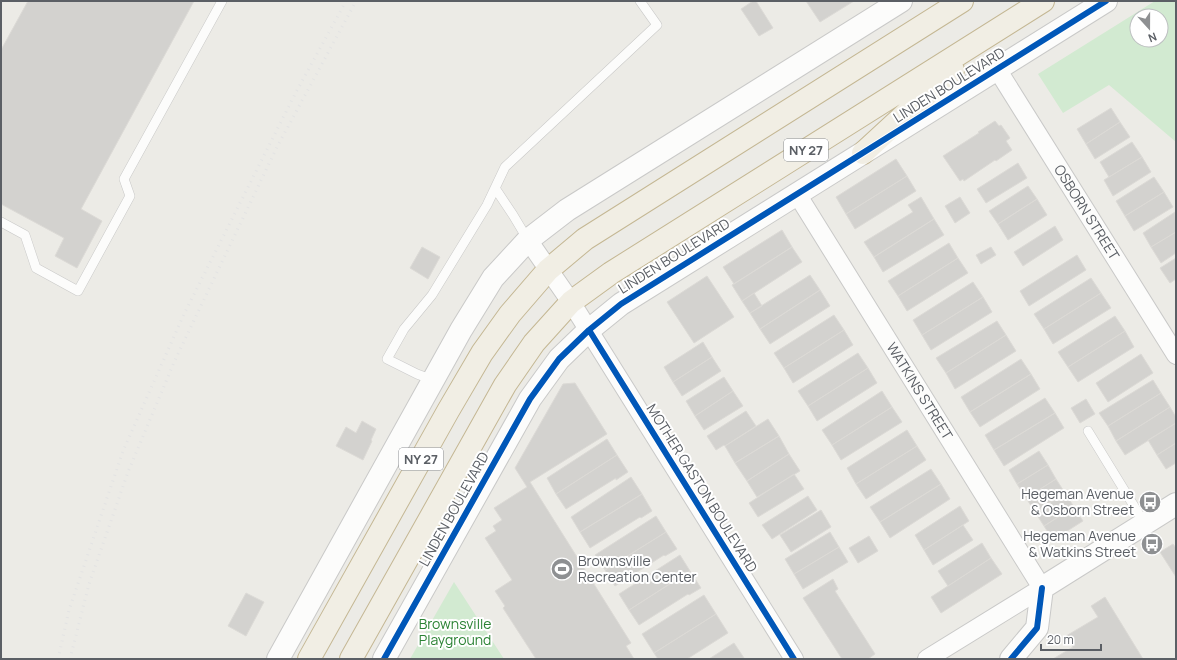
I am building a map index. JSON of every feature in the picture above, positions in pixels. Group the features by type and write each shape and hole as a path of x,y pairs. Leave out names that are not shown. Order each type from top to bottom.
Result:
{"highway":[{"name":"NY 27","path":"309,659 482,353 510,314 548,270 584,239 962,1"},
{"name":"LINDEN BOULEVARD","path":"351,659 505,385 534,343 571,302 611,273 1043,1"},
{"path":"863,153 993,32"}],"street":[{"path":"278,659 461,330 493,278 528,240 567,210 901,1"},
{"name":"LINDEN BOULEVARD","path":"384,659 530,399 559,359 588,330 620,304 1106,1"},
{"name":"OSBORN STREET","path":"997,69 1176,355"},
{"name":"WATKINS STREET","path":"797,194 1042,588"},
{"name":"MOTHER GASTON BOULEVARD","path":"528,240 571,302 794,659"},
{"path":"927,659 1176,504"},
{"path":"1011,659 1037,628 1042,588"}],"lane":[{"path":"1,222 25,235 36,268 78,291 130,196 124,179 222,1"},
{"path":"433,380 387,359 404,329 432,295 487,205 505,167 657,25 640,1"},
{"path":"495,188 528,240"},
{"path":"1088,431 1145,524"}],"green space":[{"path":"1155,1 1176,1 1176,142 1109,85 1063,113 1038,74 1129,17 1129,48 1169,48 1169,8 1144,8"},
{"name":"Brownsville Playground","path":"454,582 504,659 410,659"}],"building":[{"path":"28,1 194,1 81,209 102,221 77,268 55,256 64,238 1,204 1,50"},
{"path":"753,1 756,1 773,28 759,36 741,9"},
{"path":"806,1 854,1 820,22"},
{"path":"1111,108 1120,122 1086,144 1077,129"},
{"path":"995,121 999,126 1001,125 1010,138 1006,141 1012,150 964,181 963,179 960,181 943,156"},
{"path":"1120,122 1130,137 1095,159 1086,144"},
{"path":"1132,142 1142,157 1109,177 1100,162"},
{"path":"1142,157 1151,172 1113,196 1104,180"},
{"path":"896,159 907,176 846,214 836,197"},
{"path":"1018,163 1027,178 986,203 977,189"},
{"path":"907,176 916,191 855,229 846,214"},
{"path":"1154,177 1164,192 1125,216 1116,201"},
{"path":"1028,186 1037,199 998,224 989,211"},
{"path":"1164,192 1173,207 1134,231 1125,216"},
{"path":"921,197 934,219 874,257 864,242 913,212 908,205"},
{"path":"960,197 970,213 955,223 945,206"},
{"path":"1037,199 1047,215 1008,240 998,224"},
{"path":"1175,212 1176,232 1151,247 1143,233"},
{"path":"934,219 944,235 883,272 874,257"},
{"path":"1055,226 1063,240 1023,266 1014,252"},
{"path":"782,230 792,247 734,284 723,267"},
{"path":"1176,232 1176,253 1161,263 1151,247"},
{"path":"949,243 958,258 898,296 888,281"},
{"path":"422,247 440,257 428,279 410,268"},
{"path":"792,247 802,262 742,301 732,285"},
{"path":"991,247 996,255 981,264 976,255"},
{"path":"1077,255 1086,270 1029,306 1020,291"},
{"path":"958,258 968,273 907,311 898,296"},
{"path":"1176,258 1176,279 1170,283 1160,268"},
{"path":"810,275 820,290 760,329 750,313"},
{"path":"707,276 734,317 694,343 667,302"},
{"path":"1091,278 1101,293 1044,329 1034,314"},
{"path":"973,282 983,297 922,335 913,320"},
{"path":"820,290 830,306 770,344 760,329"},
{"path":"754,293 762,306 750,313 742,301"},
{"path":"1101,293 1111,308 1053,344 1044,329"},
{"path":"983,297 992,312 931,350 922,335"},
{"path":"834,315 844,330 784,368 774,353"},
{"path":"1115,316 1125,331 1068,367 1058,352"},
{"path":"997,321 1006,335 946,373 936,358"},
{"path":"844,330 853,345 793,383 784,368"},
{"path":"1125,331 1134,347 1078,382 1068,367"},
{"path":"1006,335 1016,351 955,389 946,373"},
{"path":"703,342 712,357 673,382 664,367"},
{"path":"858,353 868,368 808,406 798,391"},
{"path":"1141,354 1153,373 1108,402 1096,383"},
{"path":"712,357 721,371 682,396 673,382"},
{"path":"1021,359 1031,374 970,412 961,397"},
{"path":"868,368 877,383 817,421 808,406"},
{"path":"1031,374 1040,389 980,427 970,412"},
{"path":"724,377 733,391 695,416 686,401"},
{"path":"1153,380 1161,393 1108,426 1099,413"},
{"path":"575,383 607,434 530,482 631,643 626,646 634,659 536,659 503,608 505,606 495,591 512,580 485,538 496,531 493,526 502,520 494,508 527,487 515,468 563,384"},
{"path":"733,391 743,406 704,430 695,416"},
{"path":"882,391 892,407 832,445 822,430"},
{"path":"1161,393 1170,407 1116,441 1108,426"},
{"path":"1045,398 1055,413 994,450 985,435"},
{"path":"1086,399 1095,414 1080,423 1071,408"},
{"path":"892,407 902,422 841,460 832,445"},
{"path":"1170,407 1176,417 1176,423 1125,455 1116,441"},
{"path":"746,411 756,426 725,446 724,445 716,450 707,436"},
{"path":"1055,413 1064,428 1004,466 994,450"},
{"path":"768,419 779,436 735,463 725,446"},
{"path":"362,421 376,429 363,460 336,446 346,427 356,433"},
{"path":"1176,423 1176,443 1157,455 1148,440"},
{"path":"907,430 917,446 856,484 847,468"},
{"path":"779,436 789,454 747,481 735,463"},
{"path":"607,439 617,455 556,494 547,478"},
{"path":"1176,443 1176,463 1166,469 1157,455"},
{"path":"917,446 926,460 866,499 856,484"},
{"path":"1039,451 1048,465 1017,484 1009,470"},
{"path":"789,454 800,471 757,497 747,481"},
{"path":"617,455 628,472 566,509 556,494"},
{"path":"1048,465 1056,479 1026,498 1017,484"},
{"path":"931,469 941,484 880,522 870,507"},
{"path":"794,474 804,489 758,517 749,503"},
{"path":"631,477 642,494 580,532 571,517"},
{"path":"1056,479 1065,493 1035,512 1026,498"},
{"path":"941,484 950,499 890,538 880,522"},
{"path":"1065,493 1074,507 1044,526 1035,512"},
{"path":"642,494 652,511 590,548 580,532"},
{"path":"808,496 817,510 772,539 762,525"},
{"path":"960,506 969,521 924,550 915,535"},
{"path":"1074,507 1083,521 1053,540 1044,526"},
{"path":"821,510 831,527 791,552 780,535"},
{"path":"656,516 666,532 605,570 595,555"},
{"path":"963,525 973,540 933,565 924,550"},
{"path":"666,532 677,549 665,556 664,555 615,586 605,570"},
{"path":"830,532 839,547 794,574 785,559"},
{"path":"869,536 878,551 858,563 849,548"},
{"path":"982,543 991,558 948,586 938,571"},
{"path":"1173,544 1176,548 1176,577 1160,552"},
{"path":"839,547 848,562 803,589 794,574"},
{"path":"680,555 690,571 629,610 619,594"},
{"path":"991,558 1002,574 941,613 931,597"},
{"path":"690,571 701,588 689,595 688,594 639,625 629,610"},
{"path":"833,579 838,589 835,591 875,654 868,659 842,659 803,598"},
{"path":"246,593 264,602 246,636 228,626"},
{"path":"704,595 716,614 654,653 642,634"},
{"path":"1105,597 1143,659 1053,659 1073,647 1066,636 1098,617 1091,606"},
{"path":"716,614 728,633 687,659 658,659 654,653"},
{"path":"734,643 744,658 709,659"}],"railway":[{"path":"58,659 69,610 123,451 184,314 295,94 346,1"},
{"path":"70,659 89,584 128,472 175,360 277,147 356,1"}],"cycle path":[{"path":"384,659 530,399 559,359 589,330 621,304 1106,1"},
{"path":"589,330 794,659"},
{"path":"1011,659 1037,628 1042,588"}],"place":[{"name":"Hegeman Avenue & Osborn Street","path":"1150,502"},
{"name":"Hegeman Avenue & Watkins Street","path":"1152,544"},
{"name":"Brownsville Recreation Center","path":"562,569"}]}
